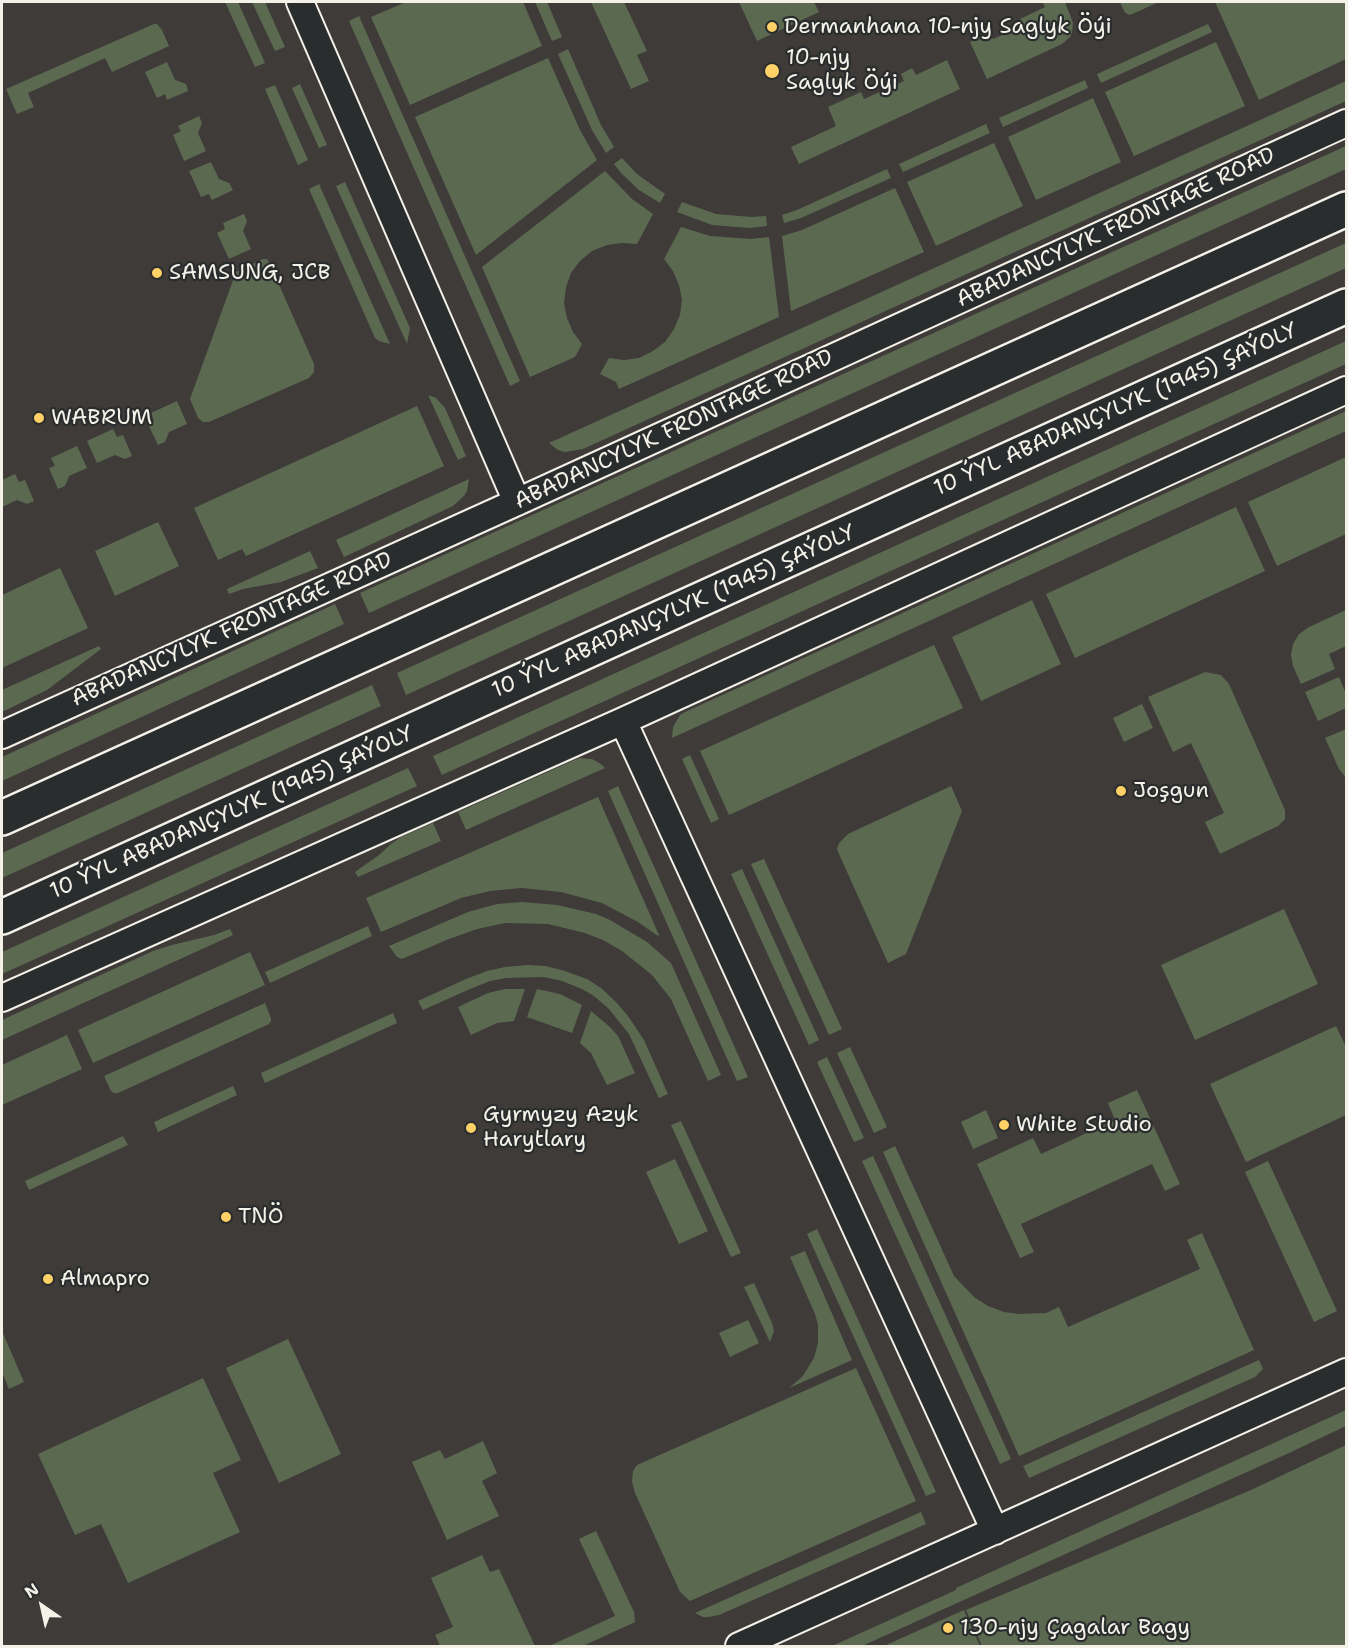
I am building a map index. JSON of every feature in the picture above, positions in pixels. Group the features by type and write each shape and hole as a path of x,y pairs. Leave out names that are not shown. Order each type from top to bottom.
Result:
{"main road":[{"path":"2,818 1347,209"},
{"name":"10 ÝYL ABADANÇYLYK (1945) ŞAÝOLY","path":"2,917 1347,306"}],"street":[{"path":"300,2 517,501"},
{"name":"ABADANCYLYK FRONTAGE ROAD","path":"2,735 1347,123"},
{"path":"2,998 623,721 1347,390"},
{"path":"623,721 995,1531"},
{"path":"739,1647 1347,1372"}],"green space":[{"path":"225,2 238,2 265,63 255,67"},
{"path":"252,2 265,2 285,47 275,51"},
{"path":"406,2 523,2 542,46 410,105 371,17"},
{"path":"535,2 547,2 562,37 552,41"},
{"path":"591,2 624,2 647,51 637,55 649,81 631,89"},
{"path":"739,2 814,2 819,12 757,41"},
{"path":"1042,2 1065,2 1073,23 1070,37 1062,44 987,79 970,42 990,33 993,39 1023,26 1020,19 1045,7"},
{"path":"1120,2 1159,2 1130,15 1125,13"},
{"path":"1215,2 1346,2 1346,59 1259,100"},
{"path":"359,16 520,381 510,386 349,21"},
{"path":"154,24 162,30 169,46 112,72 105,58 28,93 34,107 17,114 6,89"},
{"path":"1208,24 1212,32 1101,83 1097,74"},
{"path":"1216,42 1245,106 1134,156 1105,92"},
{"path":"568,49 601,125 614,147 606,153 592,130 558,54"},
{"path":"548,58 580,130 597,160 476,255 415,117"},
{"path":"947,60 960,89 799,164 791,147 836,126 828,107 861,92 864,99 904,81 901,74 912,68 916,75"},
{"path":"167,62 175,80 186,84 188,91 167,100 165,94 157,98 145,72"},
{"path":"1085,80 1088,88 1003,127 999,118"},
{"path":"1346,81 1346,101 583,449 565,452 549,443"},
{"path":"300,84 327,145 319,148 292,88"},
{"path":"275,85 308,160 298,165 265,89"},
{"path":"1093,98 1121,162 1036,200 1008,137"},
{"path":"199,116 202,123 198,133 206,151 184,161 173,135 181,131 178,126"},
{"path":"986,124 990,133 903,172 899,164"},
{"path":"994,143 1023,206 936,246 907,182"},
{"path":"1346,146 1346,169 369,613 360,593"},
{"path":"622,158 637,174 665,194 660,203 639,190 621,173 614,164"},
{"path":"211,162 219,179 229,183 233,190 212,200 209,194 201,197 189,171"},
{"path":"887,169 891,178 801,218 784,223 782,215"},
{"path":"605,171 632,199 653,214 637,244 607,245 592,251 580,261 571,273 564,303 573,332 582,344 575,357 530,377 482,267"},
{"path":"345,182 410,328 407,344 336,186"},
{"path":"319,184 390,344 375,338 309,189"},
{"path":"895,188 924,252 791,311 782,236 802,230"},
{"path":"682,202 716,214 766,216 767,226 750,228 712,225 677,212"},
{"path":"244,214 247,221 243,231 251,249 229,259 217,233 225,229 223,223"},
{"path":"681,227 710,236 751,239 769,237 779,317 619,389 616,382 600,374 609,358 624,360 639,358 653,351 665,342 680,315 682,300 679,285 664,259"},
{"path":"1346,243 1346,268 406,695 397,673"},
{"path":"263,259 269,262 314,364 314,372 309,378 209,422 203,422 198,418 190,399 236,272"},
{"path":"1346,341 1346,364 442,775 433,756"},
{"path":"428,395 436,398 445,408 466,456 458,460"},
{"path":"177,401 187,424 169,432 165,442 158,445 148,424 154,421 151,413"},
{"path":"417,406 444,466 246,556 242,549 218,560 194,508"},
{"path":"1346,411 1346,431 672,738 673,727 680,715 685,712"},
{"path":"113,429 117,437 123,435 132,456 125,459 115,455 97,463 87,441"},
{"path":"77,446 87,468 69,476 65,486 58,489 49,468 55,466 51,458"},
{"path":"1346,457 1346,534 1277,566 1248,502"},
{"path":"15,474 19,482 25,480 34,501 27,504 17,500 2,507 2,480"},
{"path":"469,479 467,491 453,506 344,557 336,540"},
{"path":"1236,507 1265,571 1075,658 1046,594"},
{"path":"158,522 179,566 115,596 95,551"},
{"path":"310,551 318,568 281,582 229,594 227,589"},
{"path":"60,568 88,628 2,668 2,595"},
{"path":"1032,600 1061,664 981,701 952,637"},
{"path":"335,604 344,624 2,781 2,757"},
{"path":"1346,610 1346,646 1329,654 1335,669 1301,684 1291,655 1293,644 1299,634"},
{"path":"934,645 963,708 729,815 700,751"},
{"path":"99,646 101,649 47,690 2,712 2,690"},
{"path":"1205,672 1221,675 1229,684 1285,810 1285,819 1278,826 1220,854 1205,822 1224,813 1191,743 1173,752 1148,697"},
{"path":"1339,677 1346,694 1346,708 1318,721 1305,692"},
{"path":"372,685 381,706 2,878 2,853"},
{"path":"1142,704 1153,728 1124,742 1113,718"},
{"path":"1346,729 1346,778 1339,769 1325,738"},
{"path":"690,755 719,819 711,823 682,759"},
{"path":"579,758 592,759 605,768 466,830 458,812"},
{"path":"408,768 417,786 2,974 2,952"},
{"path":"618,786 748,1077 737,1081 608,791"},
{"path":"951,786 962,811 906,954 888,963 839,854 837,849 839,843 848,834"},
{"path":"598,797 658,936 638,922 602,903 561,892 522,888 490,891 461,898 381,932 366,898"},
{"path":"433,823 441,841 358,877 355,872 391,844"},
{"path":"764,859 842,1029 829,1035 751,864"},
{"path":"742,869 819,1040 809,1045 731,874"},
{"path":"522,902 557,905 596,914 647,942 671,963 721,1075 708,1081 671,999 652,975 622,951 585,933 548,924 505,923 477,929 402,959 397,957 389,946 468,912 497,904"},
{"path":"1284,909 1318,984 1195,1040 1161,965"},
{"path":"368,926 372,936 270,983 265,972"},
{"path":"230,929 233,935 2,1040 2,1020 153,951"},
{"path":"250,952 265,985 93,1063 78,1030"},
{"path":"528,965 565,971 587,979 601,988 628,1016 644,1040 668,1094 659,1098 629,1034 609,1009 594,996 562,981 544,977 506,978 490,981 423,1010 418,1001 487,971"},
{"path":"505,989 525,989 514,1021 497,1023 471,1035 458,1007 488,993"},
{"path":"537,989 560,994 582,1005 572,1033 527,1017"},
{"path":"265,1003 271,1018 269,1024 118,1093 111,1091 104,1076"},
{"path":"591,1011 618,1036 635,1073 607,1085 591,1053 580,1043"},
{"path":"393,1013 397,1023 265,1083 261,1073"},
{"path":"1336,1026 1346,1047 1346,1115 1246,1162 1210,1084"},
{"path":"67,1035 82,1069 2,1105 2,1065"},
{"path":"850,1047 887,1127 874,1133 837,1053"},
{"path":"827,1057 864,1138 854,1142 817,1062"},
{"path":"233,1086 237,1095 158,1132 154,1122"},
{"path":"1137,1090 1180,1184 1165,1191 1152,1164 1021,1224 1034,1252 1020,1258 977,1164 1033,1138 1041,1154 1115,1120 1108,1103"},
{"path":"986,1110 998,1138 973,1149 961,1122"},
{"path":"681,1121 741,1253 731,1257 671,1125"},
{"path":"123,1136 128,1145 29,1190 25,1181"},
{"path":"895,1146 954,1276 974,1297 988,1306 1004,1312 1019,1314 1046,1313 1059,1307 1068,1327 1200,1269 1187,1240 1202,1233 1254,1350 1019,1456 883,1152"},
{"path":"873,1156 1011,1459 1000,1464 862,1161"},
{"path":"675,1159 708,1231 679,1244 646,1172"},
{"path":"1268,1161 1337,1311 1314,1322 1245,1172"},
{"path":"817,1229 936,1492 926,1496 807,1234"},
{"path":"805,1251 852,1360 789,1388 806,1371 814,1358 818,1343 818,1325 815,1314 790,1257"},
{"path":"754,1283 772,1323 774,1331 770,1342 744,1287"},
{"path":"748,1320 759,1343 730,1357 719,1333"},
{"path":"2,1331 24,1382 9,1389 2,1372"},
{"path":"288,1339 341,1454 279,1483 226,1368"},
{"path":"1259,1360 1263,1369 1255,1377 1029,1478 1023,1466"},
{"path":"856,1368 916,1501 690,1601 680,1592 635,1493 632,1481 633,1471 637,1465"},
{"path":"203,1378 241,1460 213,1473 240,1532 128,1583 101,1524 75,1535 38,1454"},
{"path":"1346,1410 1346,1426 1289,1453 862,1646 832,1646 956,1590 956,1588"},
{"path":"483,1441 497,1473 482,1481 499,1516 447,1540 412,1462 440,1450 445,1459"},
{"path":"1346,1445 1346,1646 982,1646 966,1610 1251,1490"},
{"path":"921,1512 926,1524 719,1615 703,1617 695,1613"},
{"path":"596,1531 634,1612 635,1622 583,1646 549,1646 615,1616 579,1539"},
{"path":"482,1555 490,1572 499,1569 535,1646 440,1646 435,1635 453,1627 431,1578"},
{"name":"130-njy Çagalar Bagy","path":"964,1610 980,1646 884,1646"}],"place":[{"name":"Dermanhana 10-njy Saglyk Öýi","path":"772,27"},
{"name":"10-njy Saglyk Öýi","path":"772,71"},
{"name":"SAMSUNG, JCB","path":"157,273"},
{"name":"WABRUM","path":"39,418"},
{"name":"Joşgun","path":"1121,791"},
{"name":"White Studio","path":"1004,1125"},
{"name":"Gyrmyzy Azyk Harytlary","path":"471,1128"},
{"name":"TNÖ","path":"226,1217"},
{"name":"Almapro","path":"48,1279"},
{"name":"130-njy Çagalar Bagy","path":"948,1628"}]}
